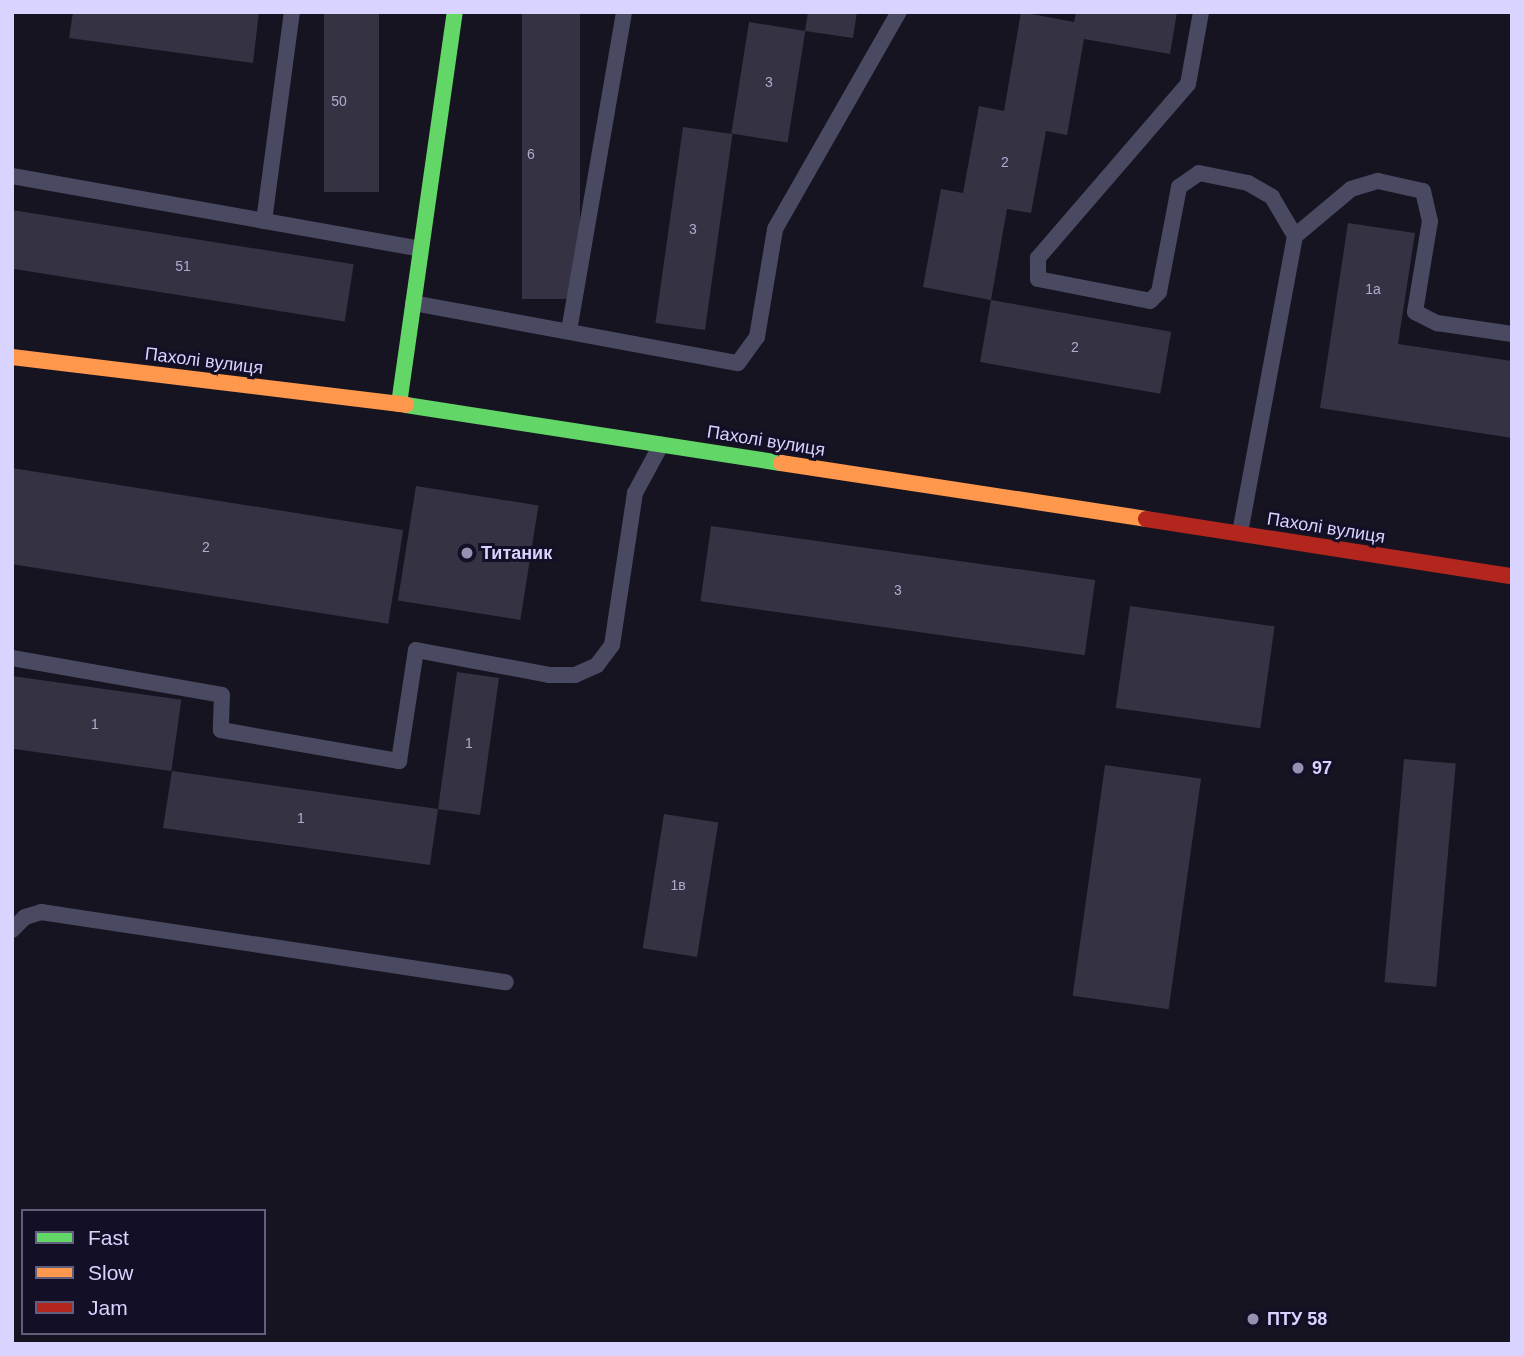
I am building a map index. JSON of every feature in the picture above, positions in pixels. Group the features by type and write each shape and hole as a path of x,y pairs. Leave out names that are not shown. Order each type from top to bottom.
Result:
{"street":[{"path":"399,404 455,12"},
{"name":"Пахолі вулиця","path":"12,357 399,404 1512,576"}],"lane":[{"path":"264,221 292,12"},
{"path":"569,331 624,12"},
{"path":"413,303 737,363 757,337 775,229 899,12"},
{"path":"1201,12 1188,84 1038,258 1038,279 1150,300 1159,292 1179,187 1199,173 1248,183 1272,197 1294,236 1240,533"},
{"path":"12,176 421,249"},
{"path":"1294,236 1351,189 1378,181 1423,191 1430,221 1415,312 1437,323 1512,334"},
{"path":"12,658 222,695 221,730 399,761 416,650 549,676 575,675 597,665 612,645 635,493 661,445"},
{"path":"12,930 25,917 41,912 506,982"}],"building":[{"path":"73,12 259,12 253,63 69,38"},
{"path":"324,12 379,12 379,192 324,192"},
{"path":"522,12 580,12 580,299 522,299"},
{"path":"808,12 857,12 853,38 805,31"},
{"path":"1021,12 1074,22 1076,12 1177,12 1170,54 1084,39 1067,135 1046,131 1031,213 1007,209 991,300 923,287 941,189 963,193 979,106 1004,111"},
{"path":"749,22 805,31 788,143 731,134"},
{"path":"683,127 733,134 705,330 655,323"},
{"path":"12,210 354,264 345,321 12,269"},
{"path":"1348,223 1415,233 1398,344 1512,361 1512,438 1320,408"},
{"path":"991,300 1171,332 1160,394 980,362"},
{"path":"12,468 403,530 388,624 12,564"},
{"name":"Титаник","path":"416,486 538,505 520,620 398,601"},
{"path":"711,526 1095,580 1085,655 700,601"},
{"path":"1130,606 1275,626 1260,728 1116,708"},
{"path":"457,672 499,678 480,815 438,809"},
{"path":"12,676 181,700 171,771 12,749"},
{"path":"1404,759 1456,764 1436,987 1384,982"},
{"path":"1105,765 1201,778 1169,1009 1073,996"},
{"path":"172,771 438,809 430,865 163,828"},
{"path":"664,814 718,823 697,957 643,948"}],"traffic: fast":[{"path":"399,404 455,12"},
{"path":"406,405 781,463"}],"traffic: slow":[{"path":"12,357 406,405"},
{"path":"781,463 1146,519"}],"traffic: jam":[{"path":"1146,519 1512,576"}],"place":[{"name":"Титаник","path":"467,553"},
{"name":"97","path":"1298,768"},
{"name":"ПТУ 58","path":"1253,1319"}]}
